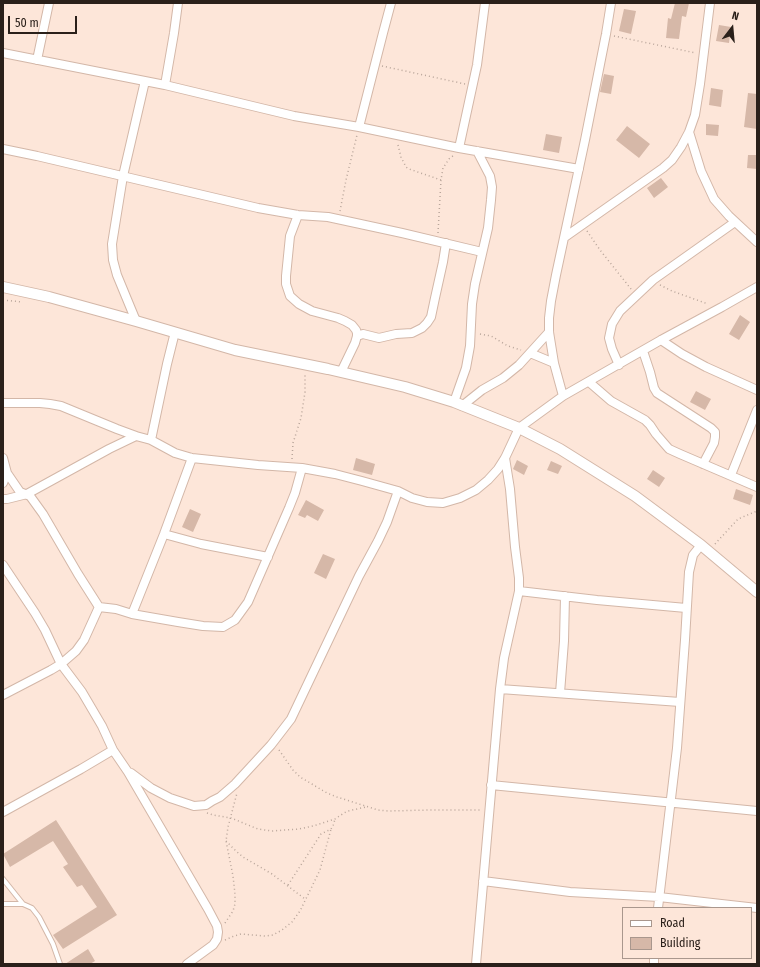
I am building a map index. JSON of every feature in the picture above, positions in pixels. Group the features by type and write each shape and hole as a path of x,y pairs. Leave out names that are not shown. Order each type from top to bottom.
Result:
{"street":[{"path":"37,60 49,3"},
{"path":"165,85 178,3"},
{"path":"359,127 392,3"},
{"path":"461,148 479,52 485,3"},
{"path":"563,396 554,363 549,332 551,301 579,169 611,3"},
{"path":"564,237 667,164 672,160 681,147 695,116 710,3"},
{"path":"3,53 145,80 294,116 579,169"},
{"path":"136,321 117,274 113,260 112,244 123,176 145,80"},
{"path":"689,132 695,156 714,199 729,216 757,242"},
{"path":"3,149 258,208 298,215 328,217 482,252"},
{"path":"458,404 470,346 472,304 490,215 492,187 490,176 477,151"},
{"path":"298,215 290,236 286,284 290,296 299,304 345,321 352,325 356,330 357,336 355,343 341,372"},
{"path":"619,365 609,338 612,324 620,311 653,280 735,222"},
{"path":"357,336 363,334 379,338 396,334 412,333 422,328 427,323 431,317 443,262 442,242"},
{"path":"3,287 49,297 235,350 305,364 405,387 458,404 519,428 560,449 635,496 704,548 757,592"},
{"path":"3,403 40,403 61,406 117,429 151,440 175,453 192,458 302,468 334,474 398,491 412,498 427,502 443,503 460,498 476,490 488,480 505,458 519,428 563,396 757,287"},
{"path":"151,440 175,332"},
{"path":"458,404 503,378 530,354 549,332"},
{"path":"661,340 682,354 706,367 757,390"},
{"path":"642,351 657,393 715,432 714,443 703,464"},
{"path":"530,354 554,363"},
{"path":"589,382 610,401 645,420 670,449 757,487"},
{"path":"731,475 757,410"},
{"path":"3,499 27,494 136,436"},
{"path":"3,458 8,473 14,484 20,492 27,494 34,501 99,607"},
{"path":"132,614 192,458"},
{"path":"476,964 500,689 504,658 519,591 510,489 505,458"},
{"path":"99,607 116,609 132,614 223,628 235,620 248,602 290,508 302,468"},
{"path":"3,483 8,473"},
{"path":"128,772 151,788 170,798 194,806 206,805 220,797 235,784 274,742 291,720 359,576 387,522 398,491"},
{"path":"164,534 201,544 268,557"},
{"path":"658,907 677,748 686,640 686,608 689,572 694,555 704,548"},
{"path":"3,565 45,630 61,664 82,692 102,726 113,750 128,772 217,926 218,932 213,945 187,964"},
{"path":"519,591 686,608"},
{"path":"560,693 564,641 565,596"},
{"path":"3,695 61,664 76,651 84,640 99,607"},
{"path":"500,689 680,702"},
{"path":"3,812 113,750"},
{"path":"491,785 757,811"},
{"path":"483,882 570,892 659,897 748,907"}],"lane":[{"path":"3,879 23,904"},
{"path":"3,904 23,904 32,908 39,917 53,944 60,964"}],"path":[{"path":"606,34 704,55"},
{"path":"375,64 473,86"},
{"path":"339,220 346,180 359,127"},
{"path":"395,135 401,157 406,167 441,180"},
{"path":"442,242 438,225 443,168 449,158 461,148"},
{"path":"583,224 600,250 637,296"},
{"path":"653,280 672,291 722,307"},
{"path":"470,332 490,336 508,346 530,354"},
{"path":"291,468 293,443 300,423 303,402 305,364"},
{"path":"704,548 723,536 738,520 757,511"},
{"path":"274,742 289,766 300,777 337,798 378,810 388,811 489,810"},
{"path":"218,932 233,911 235,904 233,876 226,841 238,792"},
{"path":"194,806 205,813 231,818 258,829 272,831 299,829 313,826 335,819 348,811 368,806"},
{"path":"213,945 241,934 259,936 274,935 292,922 300,911 320,870 335,819"},
{"path":"288,885 321,834 331,829"},
{"path":"226,841 243,857 272,874 306,899"}],"building":[{"path":"675,3 689,3 686,17 682,16 679,39 666,38 668,18 671,19"},
{"path":"624,9 636,11 631,34 619,31"},
{"path":"719,25 731,27 729,43 716,41"},
{"path":"604,74 614,76 611,94 600,92"},
{"path":"711,88 723,90 721,107 709,105"},
{"path":"748,93 757,94 757,129 744,127"},
{"path":"706,124 719,125 718,136 706,135"},
{"path":"627,126 650,144 639,158 616,140"},
{"path":"546,134 562,137 559,153 543,150"},
{"path":"748,155 757,155 757,169 747,168"},
{"path":"661,178 668,187 654,198 647,188"},
{"path":"740,315 750,322 739,340 729,334"},
{"path":"696,391 711,399 705,410 690,402"},
{"path":"356,458 375,464 372,475 353,470"},
{"path":"517,460 528,466 524,475 513,469"},
{"path":"551,461 562,466 558,474 547,470"},
{"path":"653,470 665,478 659,487 647,479"},
{"path":"736,489 753,495 750,505 733,499"},
{"path":"306,500 324,510 318,521 307,515 305,518 298,515"},
{"path":"190,509 201,514 193,532 182,527"},
{"path":"323,554 335,559 326,579 314,573"},
{"path":"56,820 117,915 63,949 53,935 97,907 82,885 77,887 63,867 68,864 53,841 10,867 3,854"},
{"path":"88,949 95,961 90,964 65,964"}]}
